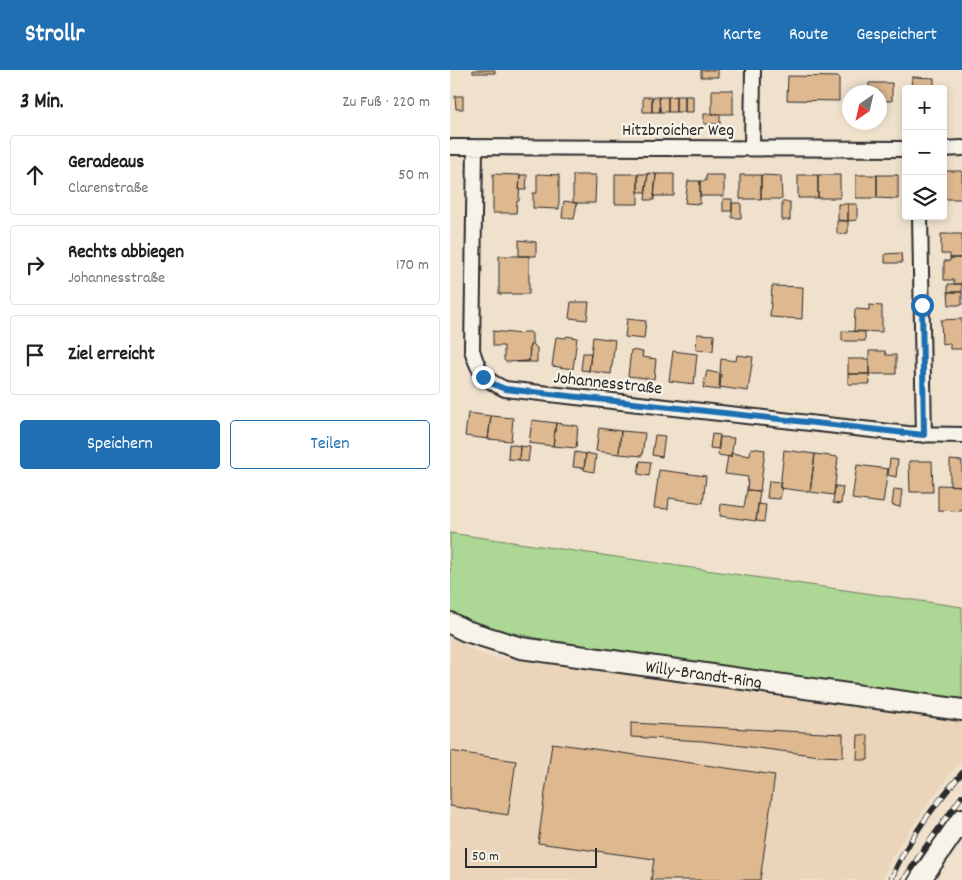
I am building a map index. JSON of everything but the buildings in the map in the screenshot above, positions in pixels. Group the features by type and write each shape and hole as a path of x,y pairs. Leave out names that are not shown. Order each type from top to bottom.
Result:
{"street":[{"path":"752,148 754,70"},
{"name":"Hitzbroicher Weg","path":"450,147 902,149"},
{"name":"Johannesstraße","path":"475,148 472,350 483,377 493,384 505,389 924,435 962,435"},
{"path":"947,149 962,148"},
{"path":"920,220 924,435"},
{"name":"Willy-Brandt-Ring","path":"450,624 466,631 521,648 962,710"},
{"path":"920,880 962,818"}],"shaded area":[{"path":"450,636 483,655 962,721 962,760 933,797 892,856 882,880 450,880"}],"green space":[{"path":"450,533 962,607 962,700 646,658 553,642 472,623 450,613"}],"railway":[{"path":"891,880 913,837 962,773"},
{"path":"904,880 962,796"}],"route":[{"path":"483,377 505,389 924,435 922,305"}]}
